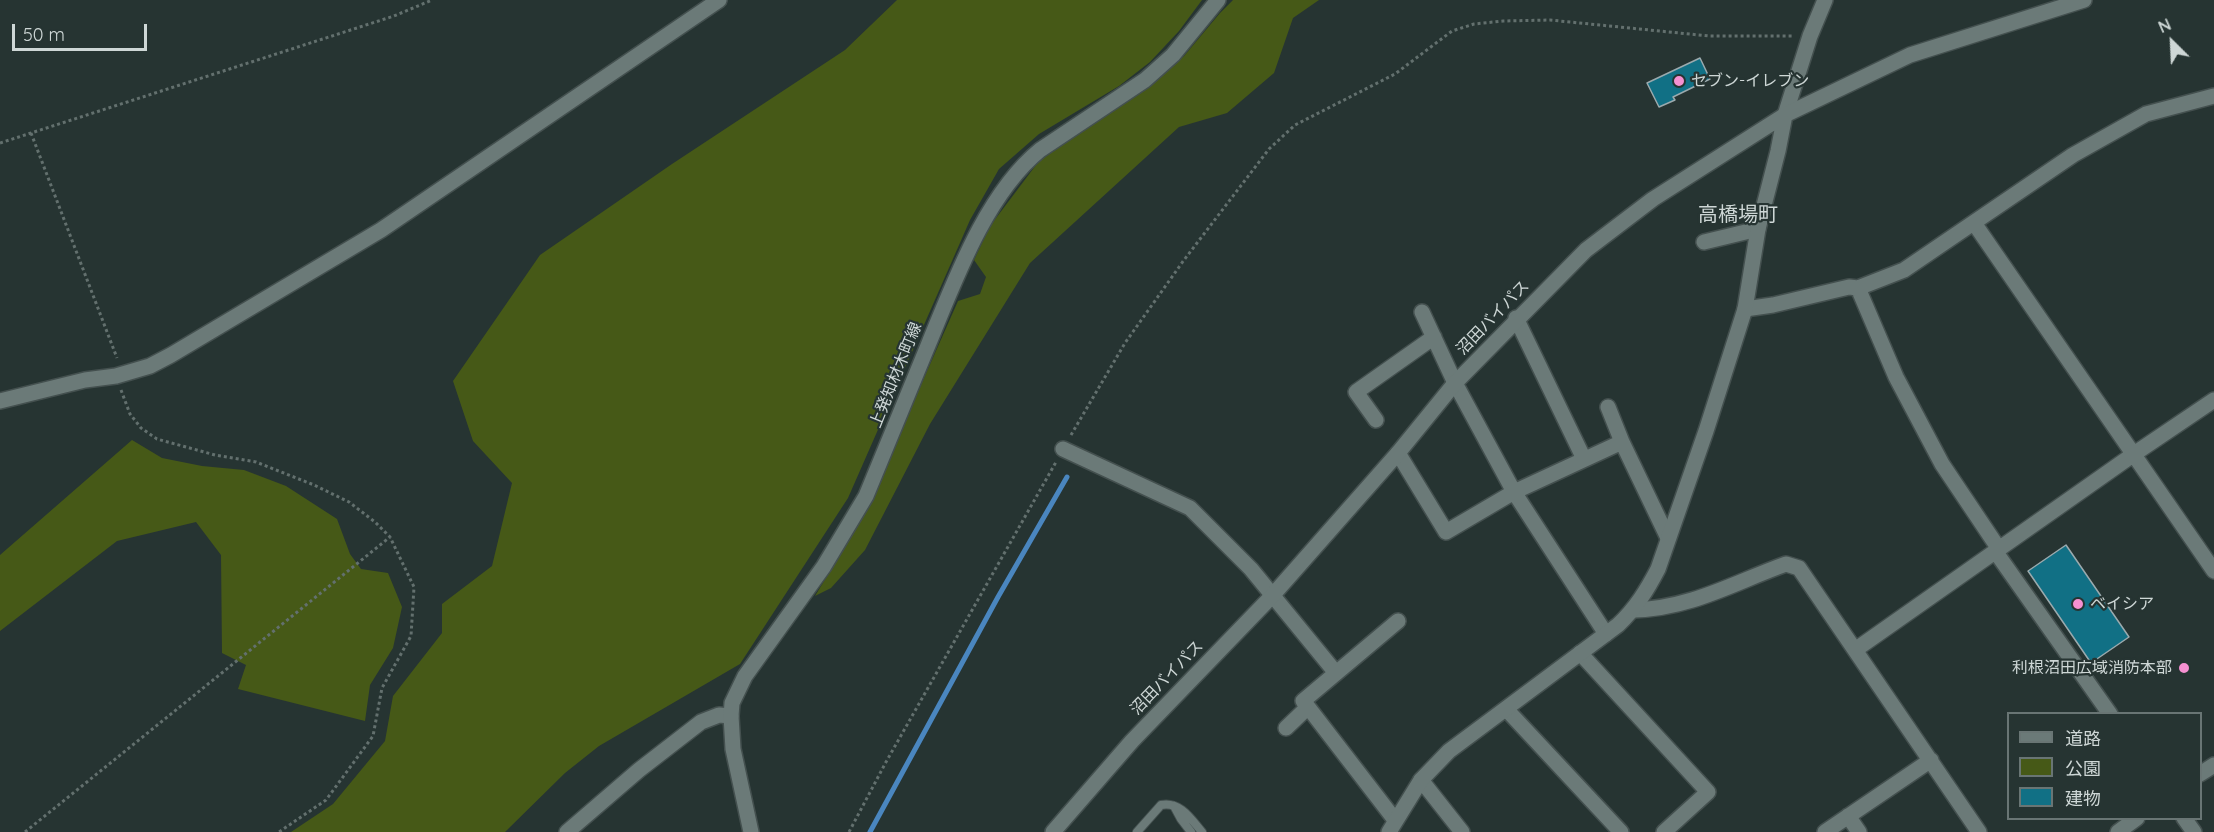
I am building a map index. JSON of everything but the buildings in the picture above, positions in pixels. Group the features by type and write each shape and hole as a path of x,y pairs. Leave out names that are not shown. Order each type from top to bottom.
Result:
{"street":[{"path":"0,401 85,380 120,375 150,366 171,355 381,230 719,0"},
{"name":"上発知材木町線","path":"751,832 733,749 731,716 736,690 824,566 862,503 953,284 996,198 1025,162 1040,150 1160,68 1218,0"},
{"path":"1398,621 1303,701 1392,826 1421,780 1449,751 1507,710 1634,610 1658,569 1745,309 1758,229 1785,115 1810,36 1825,0"},
{"name":"沼田バイパス","path":"1053,832 1132,741 1272,596 1398,453 1455,383 1516,318 1586,250 1653,199 1785,115 1910,55 2084,0"},
{"path":"1745,309 1773,305 1849,287 1858,288 1904,270 2073,155 2146,114 2214,96"},
{"path":"1974,224 2214,571"},
{"path":"1704,242 1758,229"},
{"path":"1858,288 1896,377 1942,464 1997,550 2109,712"},
{"path":"1422,312 1455,383 1514,492 1606,634"},
{"path":"1516,318 1584,459"},
{"path":"1376,420 1356,392 1434,337"},
{"path":"1855,650 2214,400"},
{"path":"1608,407 1622,442 1668,538"},
{"path":"1398,453 1446,532 1514,492 1622,442"},
{"path":"1063,449 1190,508 1251,569 1336,673"},
{"path":"1634,610 1656,609 1713,595 1786,564 1799,568 1979,832"},
{"path":"1580,653 1708,792 1664,832"},
{"path":"1286,728 1308,707"},
{"path":"1507,710 1622,832"},
{"path":"567,832 701,722 719,715 731,716"},
{"path":"1825,832 1931,760"},
{"path":"1421,780 1462,832"},
{"path":"1848,816 1859,832"},
{"path":"2118,832 2136,820"},
{"path":"2185,820 2194,832"}],"lane":[{"path":"1137,832 1161,805 1174,804 1188,815 1202,832"},
{"path":"1174,804 1181,819 1191,832"}],"path":[{"path":"0,143 394,16 432,0"},
{"path":"849,832 886,762 1125,343 1184,260 1269,149 1295,125 1395,74 1452,31 1474,24 1550,20 1709,36 1810,36"},
{"path":"31,133 120,375 130,414 141,428 156,439 274,468 349,502 390,537 414,587 411,636 382,688 373,736 326,800 279,832"},
{"path":"25,832 390,537"}],"green space":[{"path":"897,0 1202,0 1179,31 1150,62 1119,86 1039,134 999,169 970,220 848,498 740,664 599,746 565,773 505,832 291,832 333,804 385,741 393,696 442,633 442,604 492,566 512,483 473,441 453,381 540,255 672,164 845,50"},
{"path":"1233,0 1319,0 1293,18 1274,73 1227,113 1179,127 1030,263 930,424 865,550 831,588 815,596 862,518 958,301 980,294 986,277 974,260 990,226 1039,161 1153,82 1184,56"},
{"path":"132,440 162,458 202,466 244,470 286,486 337,519 350,554 361,569 388,573 402,607 393,648 370,685 365,721 238,689 246,665 222,653 221,555 196,522 117,541 0,631 0,555"}],"waterway":[{"path":"870,832 998,597 1067,477"}],"place":[{"name":"セブン-イレブン","path":"1679,81"},
{"name":"ベイシア","path":"2078,604"},
{"name":"利根沼田広域消防本部","path":"2184,668"}],"district":[{"name":"高橋場町","path":"1738,215"}]}
